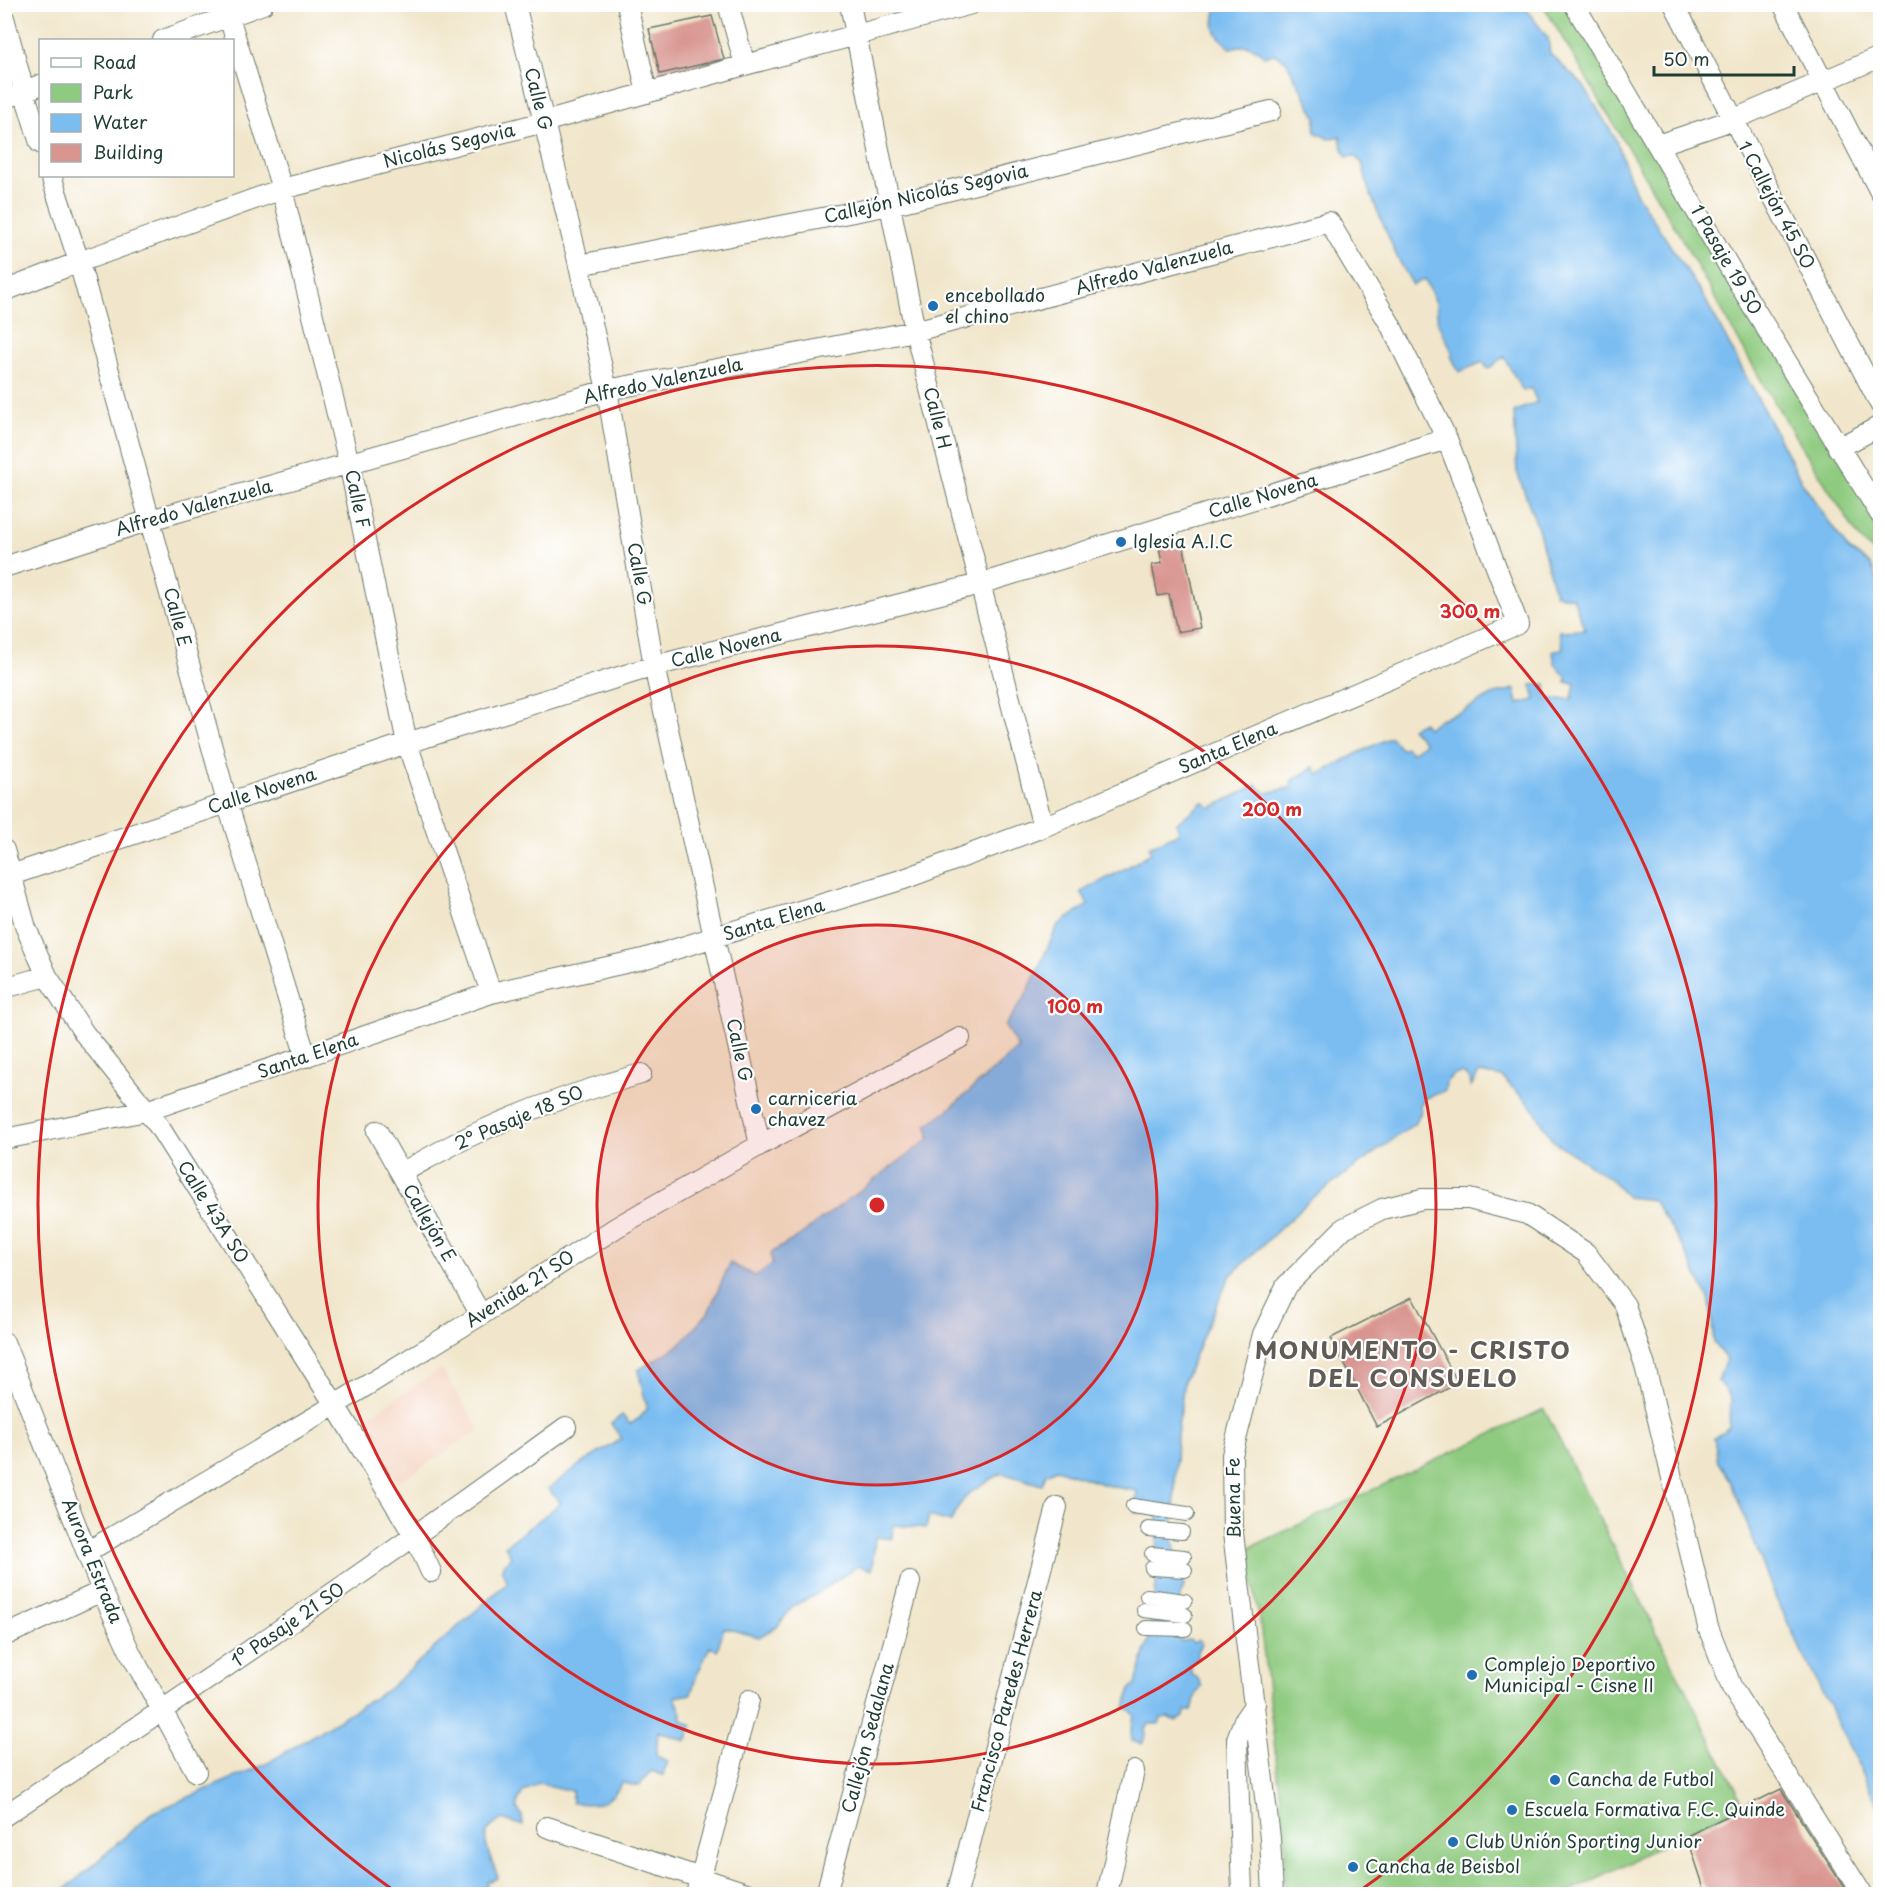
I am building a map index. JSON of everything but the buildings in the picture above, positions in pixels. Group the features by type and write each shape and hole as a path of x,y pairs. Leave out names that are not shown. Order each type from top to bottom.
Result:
{"street":[{"path":"166,39 227,11 263,4"},
{"name":"Calle G","path":"515,4 607,390 654,666 760,1145"},
{"path":"627,4 646,93"},
{"path":"728,4 745,65"},
{"name":"Calle H","path":"850,4 915,331 1043,827"},
{"name":"Nicolás Segovia","path":"4,291 282,189 544,122 971,4"},
{"name":"1 Pasaje 19 SO","path":"1574,4 1744,292 1838,448 1881,514"},
{"name":"1 Callejón 45 SO","path":"1674,4 1732,120 1881,404"},
{"path":"1783,4 1881,192"},
{"name":"Calle F","path":"227,11 282,189 349,463 407,743 491,993"},
{"path":"4,18 32,88 39,136"},
{"path":"1658,145 1732,120 1881,57"},
{"path":"4,99 32,88"},
{"name":"Callejón Nicolás Segovia","path":"579,265 890,205 1271,111"},
{"name":"Calle E","path":"51,177 79,262 227,802 306,1057"},
{"name":"Alfredo Valenzuela","path":"4,567 150,520 607,390 915,331 1329,222 1390,324 1447,439"},
{"path":"1838,448 1881,426"},
{"name":"Calle Novena","path":"11,875 407,743 654,666 980,584 1447,439"},
{"name":"Santa Elena","path":"4,1139 146,1111 491,993 643,959 904,879 1043,827 1518,624 1447,439"},
{"name":"Calle 43A SO","path":"4,850 26,928 47,976 84,1033 158,1125 335,1405 415,1537 431,1572"},
{"path":"4,988 47,976"},
{"name":"Avenida 21 SO","path":"87,1552 335,1405 481,1315 617,1227 760,1145 960,1038"},
{"name":"2° Pasaje 18 SO","path":"401,1173 489,1127 600,1085 641,1074"},
{"name":"Callejón E","path":"377,1131 481,1315"},
{"name":"Buena Fe","path":"1274,1894 1255,1704 1233,1533 1232,1455 1263,1334 1286,1286 1344,1228 1382,1209 1422,1199 1469,1199 1527,1214 1586,1253 1625,1305 1645,1366 1708,1627 1732,1688 1862,1894"},
{"name":"Aurora Estrada","path":"4,1342 102,1591 131,1654 196,1772"},
{"name":"1º Pasaje 21 SO","path":"4,1816 163,1711 415,1537 566,1427"},
{"path":"1133,1506 1187,1514"},
{"name":"Francisco Paredes Herrera","path":"957,1894 1058,1507"},
{"path":"1148,1529 1182,1532"},
{"path":"1152,1561 1184,1563"},
{"name":"Callejón Sedalana","path":"826,1894 910,1582"},
{"path":"4,1636 102,1591"},
{"path":"1146,1603 1185,1615 1146,1628"},
{"path":"699,1886 749,1700"},
{"path":"1242,1894 1237,1738 1244,1720 1255,1704"},
{"path":"1107,1894 1134,1772"},
{"path":"547,1827 699,1886 749,1894"}],"shaded area":[{"path":"441,1369 480,1430 397,1483 357,1423"}],"green space":[{"path":"1543,5 1569,5 1880,523 1880,557 1861,541 1766,389 1679,234"},
{"name":"Complejo Deportivo Municipal - Cisne II","path":"1544,1409 1743,1804 1566,1894 1284,1894 1285,1835 1261,1631 1247,1549"}],"water":[{"path":"1217,5 1523,5 1548,38 1550,54 1583,85 1615,138 1636,193 1705,299 1803,484 1848,549 1871,565 1880,588 1880,622 1876,623 1880,638 1880,1809 1776,1599 1731,1482 1718,1462 1714,1438 1729,1427 1731,1398 1718,1381 1726,1359 1714,1344 1710,1301 1683,1247 1653,1200 1627,1197 1612,1180 1552,1140 1534,1109 1502,1077 1479,1073 1471,1086 1470,1079 1462,1073 1453,1075 1446,1082 1445,1091 1425,1098 1420,1105 1421,1112 1414,1124 1310,1200 1230,1276 1184,1381 1177,1436 1173,1540 1184,1586 1177,1618 1178,1635 1181,1641 1190,1640 1193,1643 1199,1640 1202,1644 1197,1651 1197,1659 1192,1664 1191,1670 1192,1675 1197,1677 1202,1687 1196,1694 1192,1711 1185,1711 1184,1717 1176,1721 1167,1717 1161,1718 1159,1724 1149,1724 1145,1729 1146,1735 1142,1744 1132,1741 1131,1732 1135,1715 1125,1708 1131,1689 1136,1684 1150,1635 1157,1578 1158,1514 1135,1512 1137,1491 1109,1486 1056,1469 1046,1474 1042,1485 1002,1473 965,1497 951,1522 929,1516 926,1528 893,1525 892,1539 875,1537 872,1570 858,1566 815,1595 793,1606 778,1626 759,1637 724,1628 717,1650 710,1647 691,1694 675,1697 682,1714 681,1719 692,1726 686,1741 658,1731 656,1756 668,1761 663,1775 651,1771 639,1786 622,1783 606,1801 595,1804 572,1803 572,1791 539,1783 523,1792 517,1808 522,1816 523,1826 502,1819 487,1832 487,1848 498,1878 487,1882 487,1893 485,1894 60,1894 152,1813 268,1763 387,1690 508,1582 501,1569 511,1556 505,1546 561,1503 548,1489 582,1463 622,1439 611,1424 622,1415 630,1424 640,1418 647,1407 638,1370 678,1346 708,1313 730,1263 755,1276 772,1264 771,1253 799,1236 929,1139 928,1124 947,1111 1018,1048 1005,1026 1026,995 1058,925 1088,905 1081,892 1151,853 1149,847 1179,833 1177,823 1203,802 1211,808 1256,785 1266,793 1293,787 1291,781 1314,767 1318,775 1391,737 1401,749 1405,747 1412,752 1425,743 1411,728 1423,722 1427,728 1440,719 1463,711 1492,695 1515,689 1518,704 1535,700 1531,685 1546,684 1547,699 1572,699 1575,683 1566,682 1566,677 1555,664 1553,652 1563,648 1559,631 1585,630 1573,598 1555,594 1538,528 1517,472 1514,412 1537,402 1531,388 1523,391 1504,357 1488,369 1483,362 1459,372 1438,322 1436,303 1425,279 1413,285 1398,259 1369,191 1362,163 1355,156 1347,157 1340,136 1329,139 1315,132 1316,117 1286,61 1274,54 1264,56 1248,46 1230,48 1220,38 1214,24"}],"place":[{"name":"encebollado el chino","path":"933,306"},
{"name":"Iglesia A.I.C","path":"1121,542"},
{"name":"carniceria chavez","path":"756,1109"},
{"name":"Complejo Deportivo Municipal - Cisne II","path":"1472,1675"},
{"name":"Cancha de Futbol","path":"1555,1780"},
{"name":"Escuela Formativa F.C. Quinde","path":"1512,1810"},
{"name":"Club Unión Sporting Junior","path":"1453,1842"},
{"name":"Cancha de Beisbol","path":"1353,1867"}],"district":[{"name":"MONUMENTO - CRISTO DEL CONSUELO","path":"1413,1365"}]}
